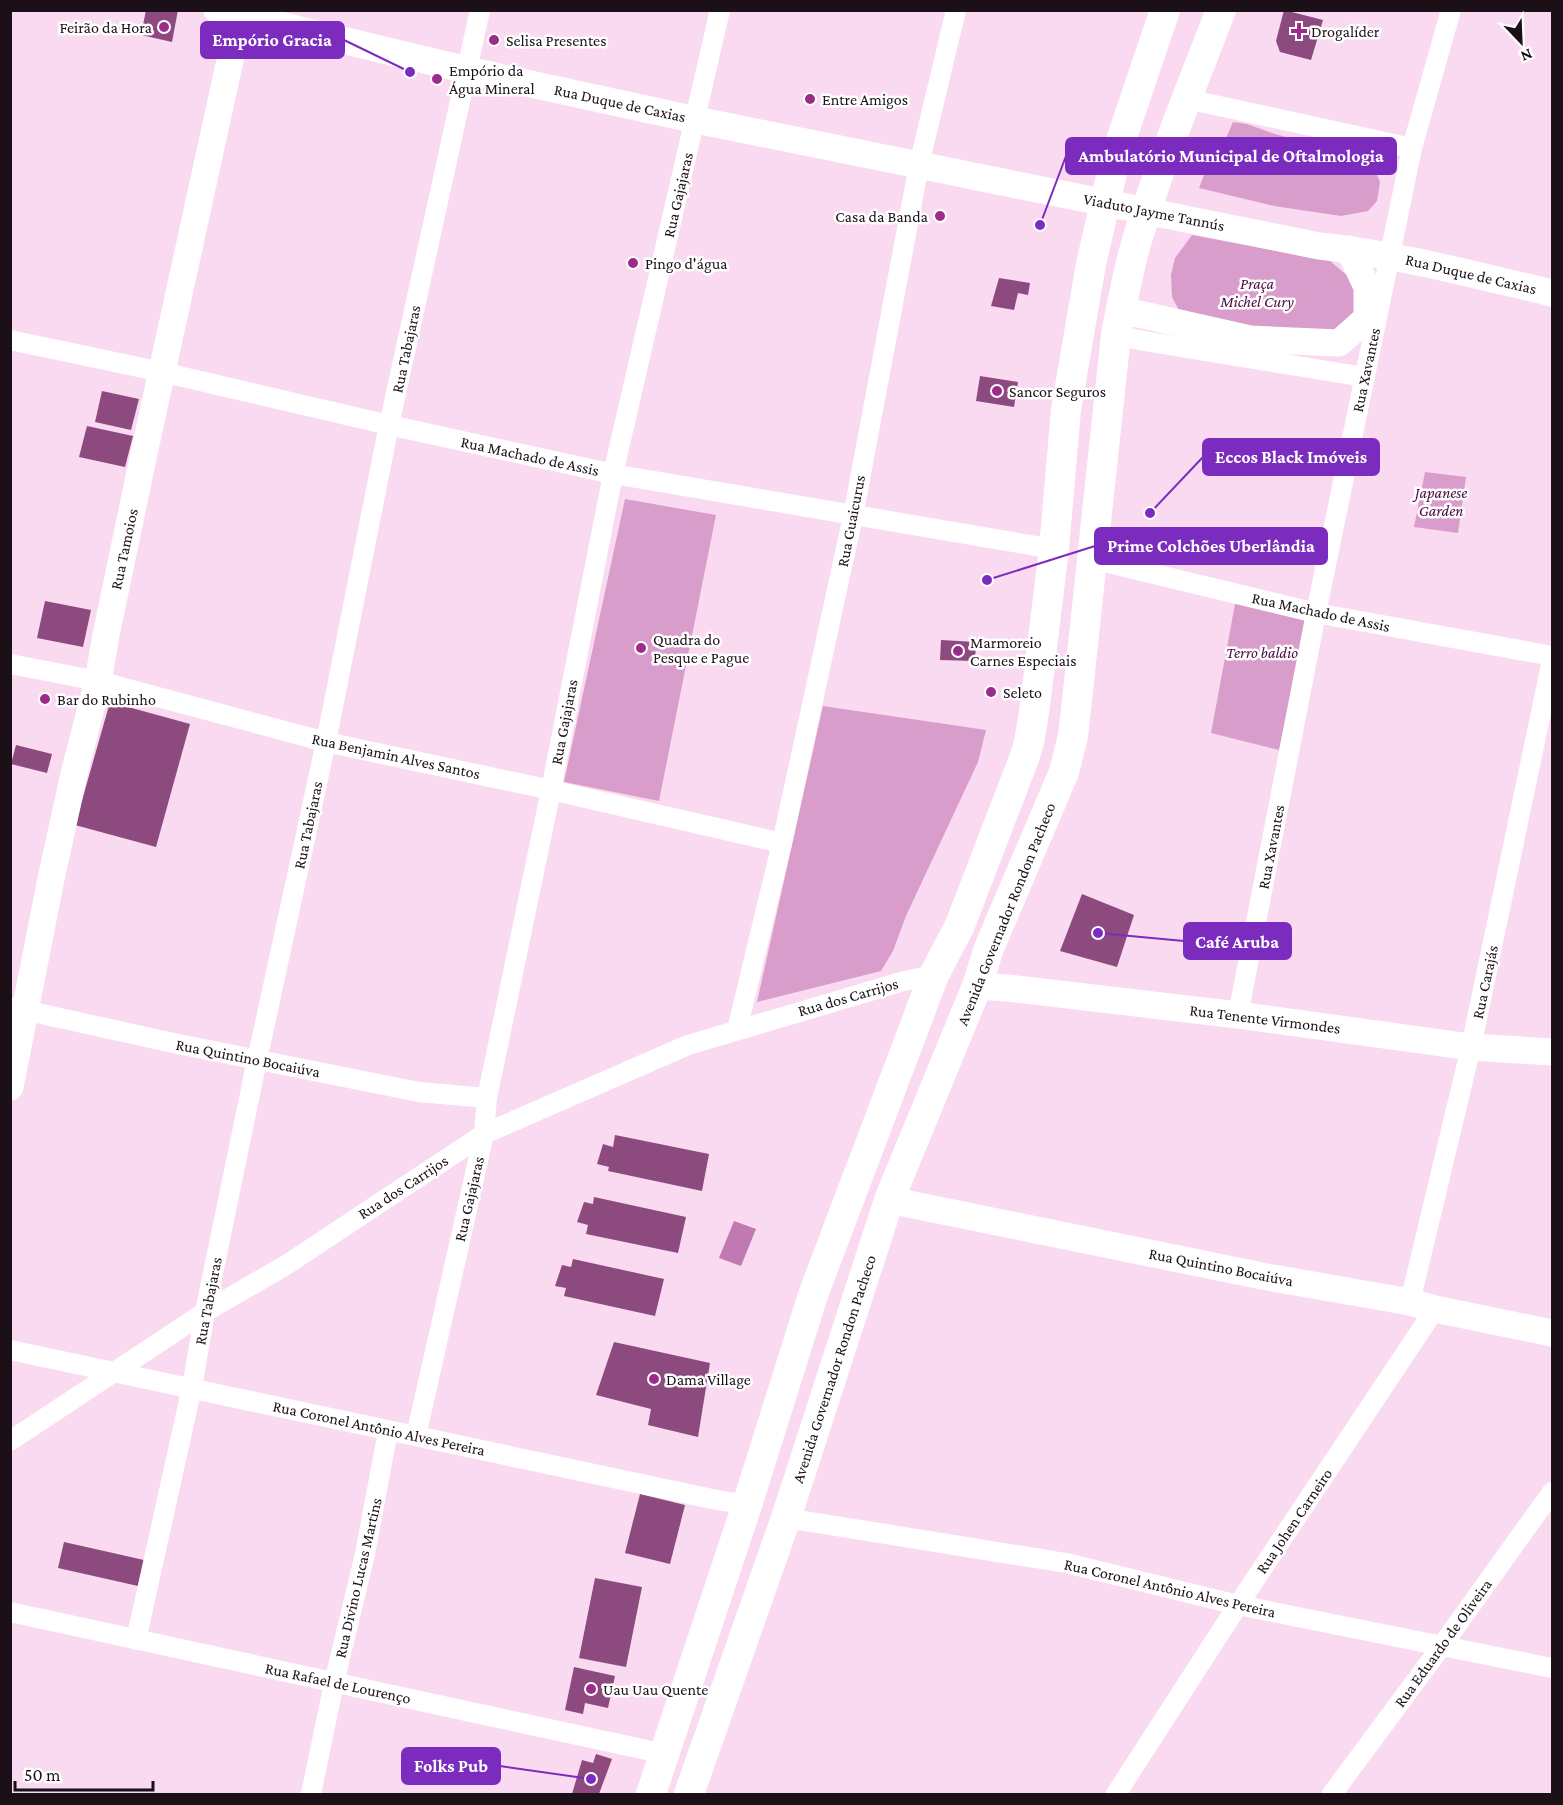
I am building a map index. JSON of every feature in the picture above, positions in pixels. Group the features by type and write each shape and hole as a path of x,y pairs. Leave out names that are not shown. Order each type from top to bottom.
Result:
{"main road":[{"path":"651,1794 747,1505 813,1295 934,975 960,925 1025,756 1034,713 1054,549 1066,410 1091,264 1116,155 1165,10"},
{"name":"Avenida Governador Rondon Pacheco","path":"689,1794 786,1518 889,1200 1068,757 1076,719 1118,322 1137,241 1186,99 1221,10"}],"street":[{"name":"Rua Tabajaras","path":"136,1640 192,1387 205,1312 326,742 389,425 480,10"},
{"name":"Rua Gajajaras","path":"416,1436 484,1134 487,1098 613,474 720,10"},
{"name":"Rua Guaicurus","path":"737,1030 782,843 853,516 919,165 956,10"},
{"name":"Rua Xavantes","path":"1238,1015 1316,613 1412,148 1451,10"},
{"name":"Rua Duque de Caxias","path":"233,12 467,70 696,120 919,165"},
{"name":"Rua Tamoios","path":"10,1087 19,1009 35,955 74,774 98,681 233,12"},
{"path":"1186,99 1412,148"},
{"name":"Viaduto Jayme Tannús","path":"919,165 1319,246 1349,249"},
{"name":"Rua Duque de Caxias","path":"1349,249 1552,292"},
{"path":"1118,322 1250,339 1339,343 1367,318 1367,287 1349,249"},
{"path":"1118,322 1144,341 1365,377"},
{"name":"Rua Machado de Assis","path":"10,340 613,474 1054,549"},
{"name":"Rua Machado de Assis","path":"1092,559 1316,613 1552,658"},
{"name":"Rua Carajás","path":"1423,1305 1471,1047 1552,658"},
{"name":"Rua Benjamin Alves Santos","path":"10,664 98,681 326,742 782,843"},
{"name":"Rua dos Carrijos","path":"10,1441 205,1312 285,1264 484,1134 688,1045 904,981 934,975"},
{"name":"Rua Tenente Virmondes","path":"977,986 1238,1015 1471,1047 1552,1052"},
{"name":"Rua Quintino Bocaiúva","path":"19,1009 419,1092 487,1098"},
{"name":"Rua Quintino Bocaiúva","path":"889,1200 1267,1277 1423,1305 1552,1333"},
{"name":"Rua Johen Carneiro","path":"1116,1794 1238,1605 1423,1305"},
{"name":"Rua Coronel Antônio Alves Pereira","path":"10,1350 747,1505"},
{"name":"Rua Divino Lucas Martins","path":"311,1794 334,1683 365,1554 388,1431"},
{"name":"Rua Eduardo de Oliveira","path":"1332,1794 1441,1647 1552,1491"},
{"name":"Rua Coronel Antônio Alves Pereira","path":"786,1518 1066,1563 1238,1605 1552,1668"},
{"name":"Rua Rafael de Lourenço","path":"10,1612 665,1754"}],"green space":[{"path":"1233,122 1332,149 1354,151 1371,161 1380,182 1377,201 1368,211 1341,216 1274,206 1199,188 1207,167 1221,150"},
{"name":"Praça Michel Cury","path":"1192,235 1330,261 1349,277 1357,299 1356,320 1339,337 1299,340 1182,316 1172,297 1171,275 1175,258"},
{"name":"Japanese Garden","path":"1425,472 1466,477 1458,533 1414,527"},
{"name":"Quadra do Pesque e Pague","path":"625,499 716,515 659,801 564,782"},
{"name":"Terro baldio","path":"1236,599 1307,617 1279,750 1211,733"},
{"path":"823,706 986,730 978,762 906,916 893,951 881,971 757,1002"}],"shaded area":[{"path":"734,1221 756,1229 741,1266 719,1258"}],"building":[{"path":"146,10 178,10 172,42 141,35"},
{"name":"Drogalíder","path":"1284,10 1323,20 1311,60 1280,52 1276,41"},
{"path":"999,278 1030,283 1028,295 1018,293 1014,310 991,306"},
{"name":"Sancor Seguros","path":"980,376 1018,382 1014,407 976,401"},
{"path":"102,391 139,399 131,430 95,422"},
{"path":"87,426 133,436 125,467 79,457"},
{"path":"45,601 91,610 83,647 37,638"},
{"name":"Marmoreio Carnes Especiais","path":"941,640 976,642 975,661 940,660"},
{"path":"110,702 190,724 156,847 75,825"},
{"path":"16,745 52,754 47,773 11,764"},
{"path":"1082,894 1134,915 1117,967 1060,951"},
{"path":"615,1135 709,1154 702,1191 608,1171 609,1167 597,1164 603,1144 613,1147"},
{"path":"594,1197 686,1217 678,1253 586,1234 588,1225 577,1222 584,1202 593,1204"},
{"path":"573,1259 664,1279 655,1316 564,1296 566,1288 555,1286 562,1265 571,1267"},
{"name":"Dama Village","path":"614,1342 710,1363 698,1437 648,1425 651,1409 596,1395"},
{"path":"640,1494 685,1505 670,1564 625,1553"},
{"path":"64,1542 144,1560 138,1586 58,1568"},
{"path":"595,1578 642,1587 626,1667 579,1658"},
{"name":"Uau Uau Quente","path":"574,1667 615,1676 608,1708 585,1703 583,1714 565,1710"},
{"path":"596,1754 612,1759 599,1794 572,1794 582,1760 593,1763"}],"place":[{"name":"Feirão da Hora","path":"164,27"},
{"name":"Drogalíder","path":"1299,31"},
{"name":"Selisa Presentes","path":"494,40"},
{"name":"Empório Gracia","path":"410,72"},
{"name":"Empório da Água Mineral","path":"437,79"},
{"name":"Entre Amigos","path":"810,99"},
{"name":"Casa da Banda","path":"940,216"},
{"name":"Ambulatório Municipal de Oftalmologia","path":"1040,225"},
{"name":"Pingo d'água","path":"633,263"},
{"name":"Sancor Seguros","path":"997,391"},
{"name":"Eccos Black Imóveis","path":"1150,513"},
{"name":"Prime Colchões Uberlândia","path":"987,580"},
{"name":"Quadra do Pesque e Pague","path":"641,648"},
{"name":"Marmoreio Carnes Especiais","path":"958,651"},
{"name":"Seleto","path":"991,692"},
{"name":"Bar do Rubinho","path":"45,699"},
{"name":"Café Aruba","path":"1098,933"},
{"name":"Dama Village","path":"654,1379"},
{"name":"Uau Uau Quente","path":"591,1689"},
{"name":"Folks Pub","path":"591,1779"}]}
